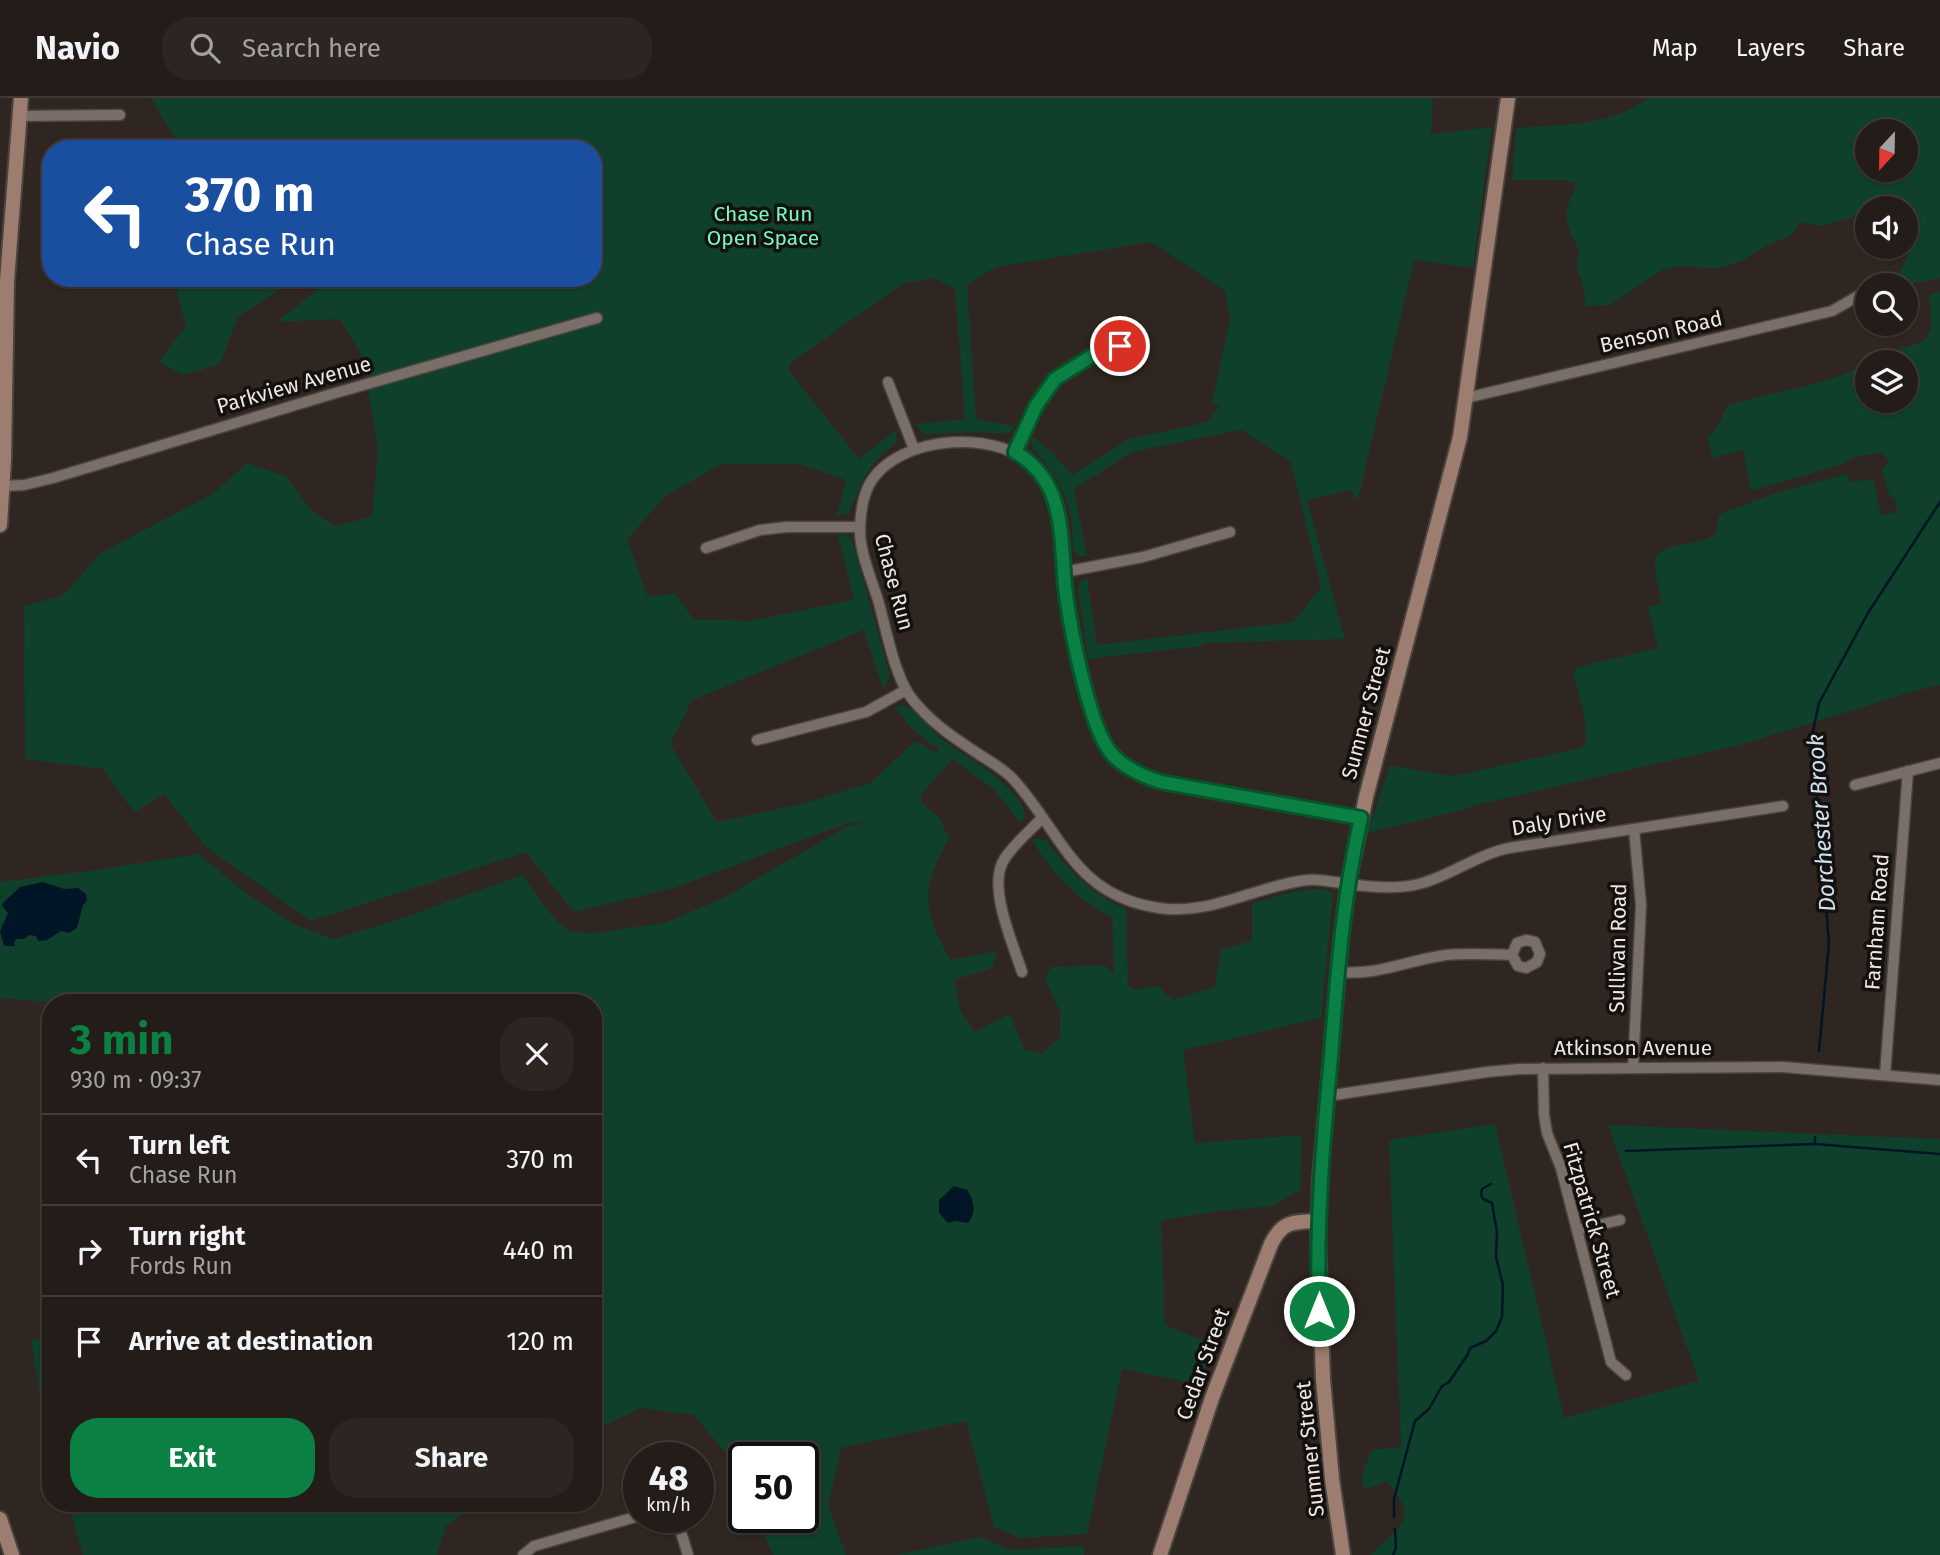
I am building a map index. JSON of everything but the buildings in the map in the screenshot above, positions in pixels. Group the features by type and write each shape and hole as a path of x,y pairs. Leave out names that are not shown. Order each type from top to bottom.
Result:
{"main road":[{"path":"0,525 7,282 21,98"},
{"name":"Sumner Street","path":"1343,1555 1332,1479 1319,1295 1320,1177 1338,972 1348,884 1361,818 1450,478 1466,398 1508,98"},
{"name":"Cedar Street","path":"1160,1555 1208,1409 1270,1244 1288,1223 1319,1221"},
{"path":"0,1519 12,1555"}],"street":[{"path":"21,116 120,115"},
{"name":"Benson Road","path":"1466,398 1832,311 1855,298"},
{"name":"Parkview Avenue","path":"2,486 23,485 53,478 597,318"},
{"path":"1015,452 1036,406 1055,379 1106,349 1120,346 1138,348"},
{"path":"888,382 914,449"},
{"name":"Chase Run","path":"1348,884 1310,879 1193,908 1170,909 1116,896 1093,882 1076,865 1009,775 935,723 906,690 865,556 860,527 866,493 874,477 895,459 914,449 935,444 972,443 1015,452 1039,471 1051,491 1059,518 1078,659 1105,744 1124,765 1140,774 1172,785 1361,818"},
{"path":"706,548 760,530 787,527 860,527"},
{"path":"1065,572 1143,557 1230,532"},
{"path":"757,740 866,712 906,690"},
{"path":"1855,785 1940,763"},
{"name":"Farnham Road","path":"1885,1075 1908,771"},
{"name":"Daly Drive","path":"1348,884 1413,886 1499,850 1783,806"},
{"path":"1022,972 998,887 999,872 1004,859 1042,818"},
{"name":"Sullivan Road","path":"1633,1068 1641,927 1641,894 1634,829"},
{"path":"1338,972 1368,973 1447,955 1512,955"},
{"name":"Atkinson Avenue","path":"1327,1096 1487,1072 1543,1068 1783,1067 1940,1080"},
{"name":"Fitzpatrick Street","path":"1543,1068 1543,1107 1547,1133 1561,1168 1611,1362 1626,1375"},
{"path":"1577,1230 1620,1220"},
{"path":"523,1555 534,1546 623,1521"},
{"path":"681,1533 688,1555"}],"green space":[{"name":"Chase Run Open Space","path":"151,98 1433,98 1431,134 1492,127 1473,268 1414,260 1358,500 1350,490 1307,500 1345,639 1202,643 1202,646 1088,659 1078,590 1080,582 1087,577 1097,645 1293,622 1321,588 1291,462 1241,430 1132,452 1074,489 1087,556 1079,556 1074,551 1067,501 1052,473 1032,448 1032,436 1053,453 1072,475 1128,439 1208,422 1219,406 1212,403 1230,319 1225,291 1151,242 996,267 967,285 976,419 1015,426 1010,432 927,434 916,424 965,419 955,289 934,278 904,283 790,363 789,371 859,459 895,430 896,443 878,458 865,476 849,513 837,515 846,480 800,464 721,464 665,496 627,540 648,597 675,593 693,619 750,621 854,600 838,535 846,535 852,540 889,672 889,679 883,689 864,630 692,700 670,744 717,822 809,802 870,783 916,741 936,753 939,749 915,731 900,714 895,707 900,705 909,708 942,739 1004,784 1022,806 1025,817 1020,823 995,790 952,759 921,795 921,802 939,818 949,838 934,870 928,897 940,940 951,960 997,951 992,968 954,980 961,1012 974,1032 1010,1014 1024,1049 1041,1054 1060,1037 1060,1012 1045,979 1051,967 1104,965 1114,973 1112,917 1066,884 1040,852 1032,840 1034,838 1046,840 1082,880 1102,896 1126,909 1128,985 1133,990 1159,986 1172,1000 1215,987 1221,949 1252,941 1252,903 1306,890 1326,890 1333,894 1321,1018 1183,1050 1195,1143 1302,1135 1300,1190 1272,1206 1161,1220 1165,1325 1214,1345 1198,1384 1122,1369 1087,1534 1020,1538 994,1527 966,1421 841,1448 828,1506 846,1555 773,1555 764,1533 819,1533 819,1442 728,1442 728,1456 694,1415 641,1408 602,1427 602,994 42,994 42,1001 0,998 0,882 198,854 247,894 294,924 333,939 400,919 522,875 556,921 572,932 594,933 665,923 727,896 848,826 873,820 845,824 674,888 574,912 526,852 311,921 205,846 164,794 134,812 103,769 25,759 24,606 62,596 101,553 214,493 247,463 287,477 310,509 334,526 372,517 378,449 362,356 340,319 277,322 321,287 602,287 602,140 176,140"},
{"path":"1648,98 1940,98 1940,278 1918,282 1918,273 1900,273 1906,259 1918,259 1918,196 1855,196 1855,216 1821,226 1801,222 1790,236 1766,246 1742,261 1718,269 1681,266 1662,270 1610,305 1586,306 1581,277 1576,268 1579,251 1567,220 1568,206 1576,187 1574,182 1558,180 1512,180 1516,128 1567,125 1619,114"},
{"path":"175,287 283,287 238,317 220,364 184,375 159,362 186,326"},
{"path":"1940,291 1940,685 1740,745 1479,804 1367,833 1390,766 1454,776 1580,748 1586,744 1585,718 1573,672 1586,665 1658,648 1648,607 1662,604 1655,573 1657,556 1668,548 1712,536 1717,530 1718,516 1722,513 1782,491 1848,474 1850,482 1873,479 1881,515 1897,512 1895,498 1890,497 1882,471 1888,459 1880,453 1858,456 1840,465 1751,491 1743,450 1712,458 1708,437 1718,426 1727,406 1834,378 1855,369 1855,413 1918,413 1918,350 1899,350 1923,341 1930,331 1929,295"},
{"path":"1495,1124 1564,1418 1699,1381 1608,1125 1940,1139 1940,1555 1371,1555 1398,1528 1404,1513 1397,1494 1387,1481 1365,1489 1362,1479 1372,1450 1401,1447 1389,1140"},
{"path":"42,1338 42,1411 31,1340"},
{"path":"71,1512 465,1512 446,1526 437,1555 83,1555"},
{"path":"980,1537 1010,1550 1084,1546 1084,1555 895,1555"}],"water":[{"path":"43,882 64,889 78,888 86,894 87,901 83,905 77,928 69,933 61,931 47,940 38,941 36,936 29,935 24,939 17,939 15,946 4,946 0,931 8,913 2,906 3,903 20,887"},
{"path":"954,1186 967,1190 971,1198 974,1206 968,1223 948,1223 939,1213 939,1200"}],"waterway":[{"name":"Dorchester Brook","path":"1819,1051 1829,943 1812,736 1819,703 1868,613 1940,502"},
{"name":"Dorchester Brook","path":"1815,1137 1815,1144 1940,1154"},
{"path":"1626,1151 1815,1144"},
{"path":"1394,1517 1394,1499 1415,1421 1429,1409 1470,1348 1486,1341 1496,1331 1502,1317 1503,1285 1496,1257 1497,1232 1492,1203 1483,1199 1481,1194 1482,1189 1491,1184"},
{"path":"1393,1555 1396,1548 1395,1529"}],"route":[{"path":"1120,346 1098,352 1055,379 1036,406 1015,452 1039,471 1055,503 1062,533 1066,594 1078,659 1105,744 1118,760 1131,770 1161,782 1361,818 1353,852 1341,940 1320,1177 1319,1311"}]}
